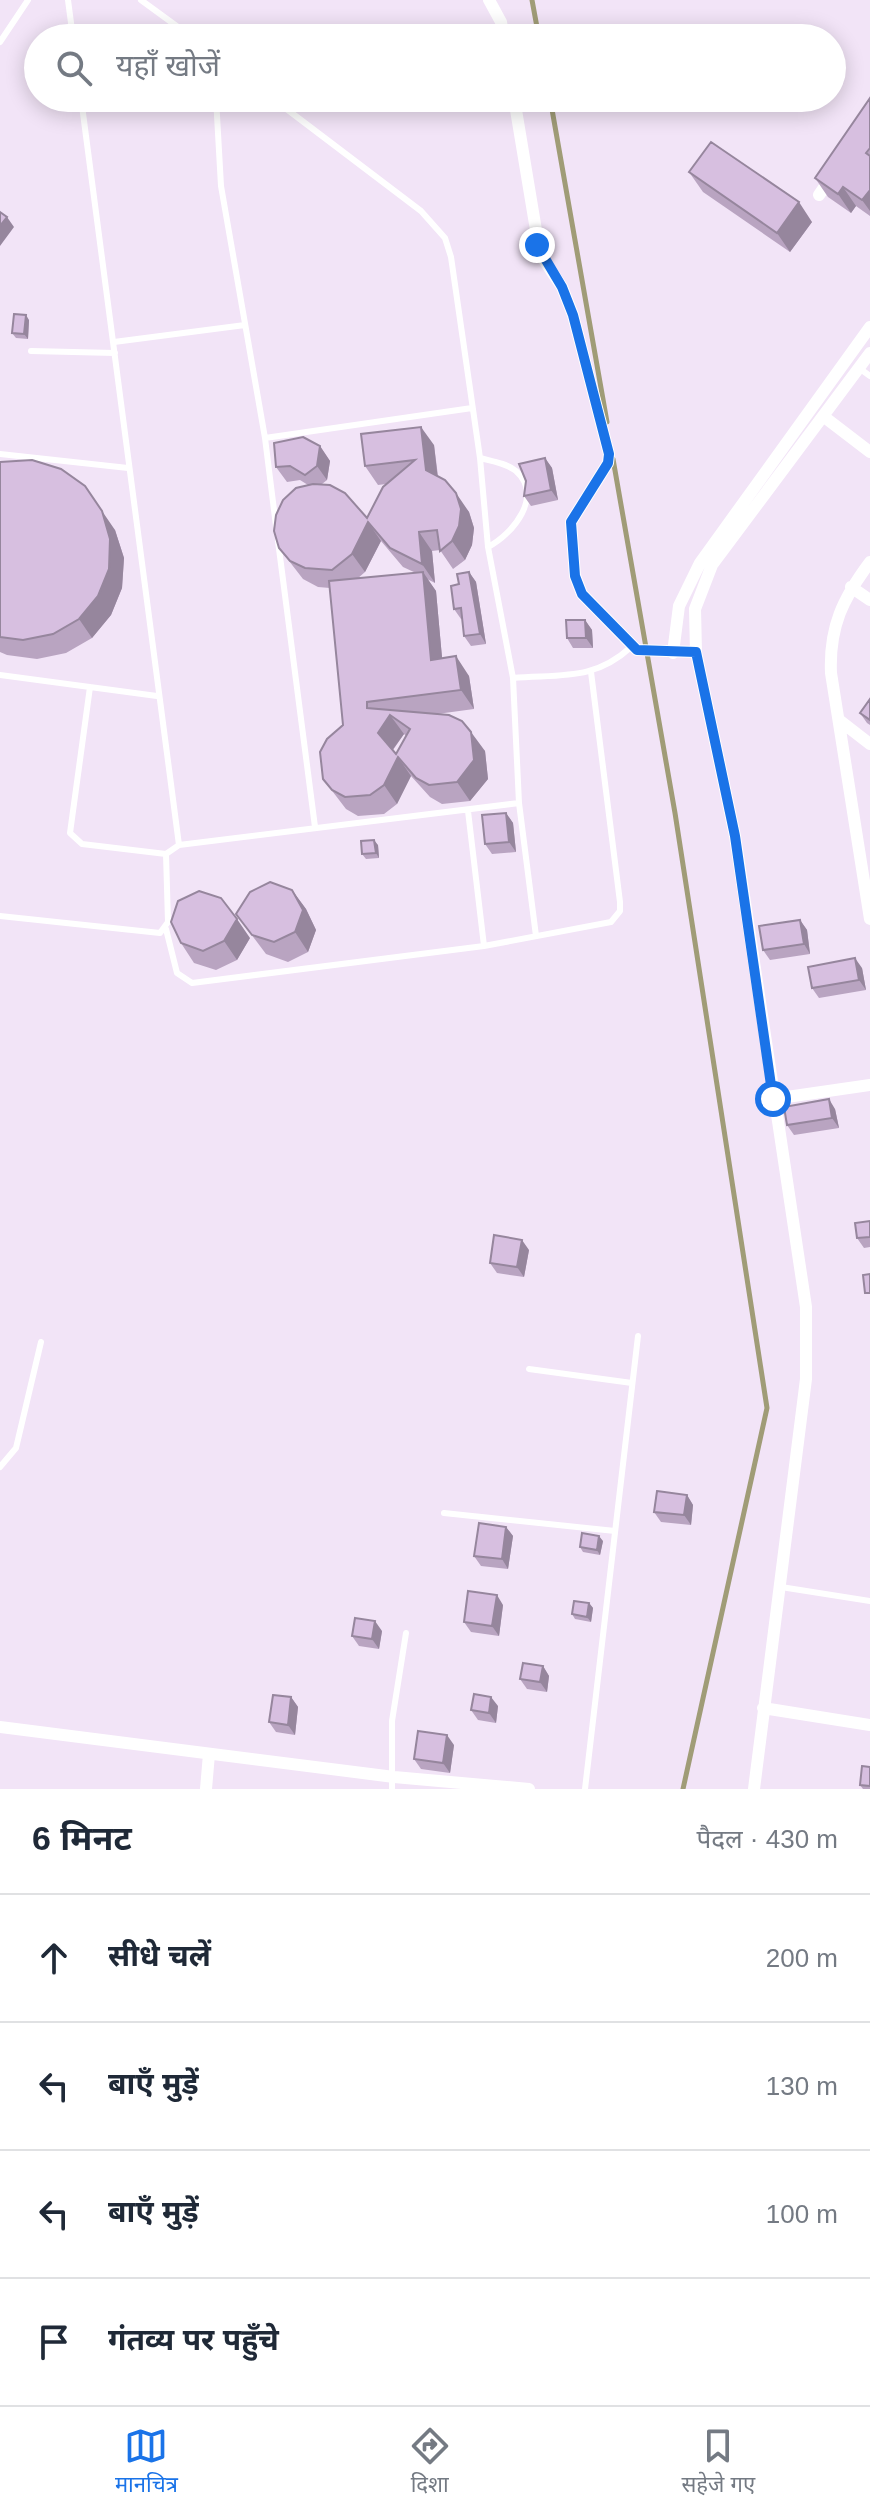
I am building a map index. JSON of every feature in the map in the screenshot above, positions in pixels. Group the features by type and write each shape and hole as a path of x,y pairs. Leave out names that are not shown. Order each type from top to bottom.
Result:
{"street":[{"path":"489,0 501,24"},
{"path":"516,112 540,254 562,287 573,315 609,454 608,463 571,522 575,576 582,594 637,649 696,652"},
{"path":"819,195 836,170"},
{"path":"673,653 679,606 700,563 870,327"},
{"path":"754,1789 781,1587 808,1345 806,1307 735,836 696,652 695,609 709,572 823,416 864,372 870,353"},
{"path":"823,416 870,452"},
{"path":"870,562 851,587 835,621 830,644 870,919"},
{"path":"851,587 870,600"},
{"path":"839,720 870,744"},
{"path":"773,1099 870,1085"},
{"path":"763,1708 870,1725"},
{"path":"0,1727 209,1754 393,1783 529,1789"},
{"path":"206,1789 209,1754"}],"lane":[{"path":"0,42 28,0"},
{"path":"68,0 71,24"},
{"path":"141,0 174,24"},
{"path":"83,112 157,696 179,845"},
{"path":"217,112 221,186 265,438 315,827"},
{"path":"290,112 421,211 445,238 451,257 480,458 488,547 513,678 519,803 536,936"},
{"path":"114,342 245,325"},
{"path":"31,351 115,353"},
{"path":"265,438 472,408"},
{"path":"0,454 128,468"},
{"path":"480,458 516,471 522,479 526,500 511,534 488,547"},
{"path":"513,678 591,672 611,665 637,649"},
{"path":"166,854 166,929 177,973 192,983 484,946 611,922 620,911 591,672"},
{"path":"0,675 157,696"},
{"path":"90,687 70,833 82,844 166,854 179,845 519,803"},
{"path":"468,811 484,946"},
{"path":"0,916 153,934 166,929"},
{"path":"585,1789 638,1336"},
{"path":"0,1467 16,1448 41,1342"},
{"path":"529,1369 632,1383"},
{"path":"444,1513 615,1531"},
{"path":"781,1587 870,1601"},
{"path":"393,1783 392,1721 406,1633"}],"building":[{"path":"870,98 870,148 866,153 870,156 870,190 862,200 843,187 838,194 815,178"},
{"path":"711,142 799,202 777,233 689,172"},
{"path":"0,212 7,217 0,226"},
{"path":"14,314 26,315 24,334 12,333"},
{"path":"421,427 426,470 445,480 456,493 461,509 459,526 452,541 440,551 437,530 419,532 422,564 390,548 368,522 352,554 332,570 305,568 290,561 279,548 274,531 276,515 283,500 296,488 313,484 330,485 345,493 367,518 383,487 415,460 365,466 361,434"},
{"path":"303,437 320,446 317,466 305,475 290,466 276,467 274,443"},
{"path":"545,458 551,490 524,496 526,481 519,464"},
{"path":"32,460 61,469 85,486 102,511 110,539 109,569 98,596 79,619 53,634 23,640 0,637 0,462"},
{"path":"423,572 431,660 456,656 461,690 367,702 367,708 449,715 462,721 471,732 474,760 457,782 429,785 416,778 398,757 384,785 370,795 345,797 332,790 323,779 320,752 327,739 343,725 329,581","holes":["390,715 410,729 396,754 378,733"]},
{"path":"469,572 480,634 464,636 461,608 454,609 451,586 459,584 457,574"},
{"path":"566,620 585,620 586,638 567,638"},
{"path":"870,699 870,720 860,713"},
{"path":"506,813 509,842 485,844 482,815"},
{"path":"374,840 376,853 362,854 361,841"},
{"path":"270,882 292,890 303,910 295,932 274,942 252,935 236,914 250,892"},
{"path":"199,891 221,898 237,919 224,941 203,951 181,943 171,922 178,901"},
{"path":"800,920 804,944 763,950 759,926"},
{"path":"855,958 859,980 812,988 808,967"},
{"path":"829,1099 832,1118 787,1125 784,1107"},
{"path":"870,1221 870,1237 857,1238 855,1223"},
{"path":"494,1235 522,1240 517,1267 490,1263"},
{"path":"870,1274 870,1293 865,1293 863,1275"},
{"path":"657,1491 687,1495 684,1515 654,1512"},
{"path":"479,1523 506,1527 502,1559 474,1556"},
{"path":"582,1533 599,1536 597,1550 580,1547"},
{"path":"468,1591 497,1595 492,1626 464,1622"},
{"path":"574,1601 589,1603 587,1617 572,1614"},
{"path":"355,1618 375,1621 372,1639 352,1636"},
{"path":"523,1663 543,1666 540,1682 520,1679"},
{"path":"474,1694 491,1697 489,1713 471,1710"},
{"path":"273,1695 291,1697 288,1725 269,1722"},
{"path":"418,1731 447,1735 443,1763 414,1759"},
{"path":"862,1766 870,1767 870,1786 860,1785"}],"waterway":[{"path":"532,0 536,24"},
{"path":"552,112 607,422"},
{"path":"613,459 675,813 767,1408 683,1789"}],"route":[{"path":"537,245 562,287 573,315 609,454 608,463 575,511 571,522 569,532 578,588 631,647 673,653 696,652 735,836 773,1099"}]}
